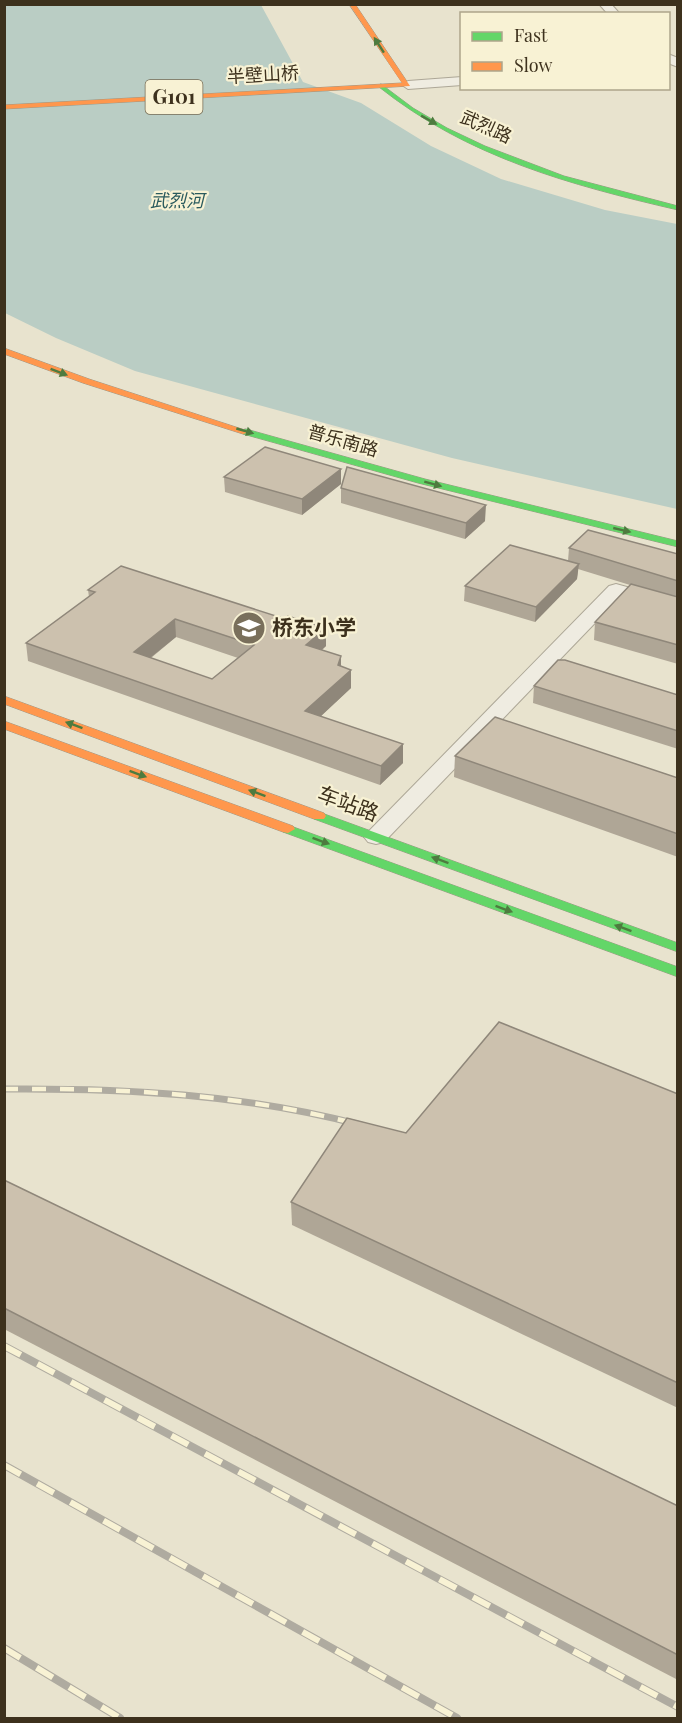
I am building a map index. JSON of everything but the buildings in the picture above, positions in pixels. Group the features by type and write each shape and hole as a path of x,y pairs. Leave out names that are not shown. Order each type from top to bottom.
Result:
{"main road":[{"path":"352,4 399,76 424,98"},
{"name":"武烈路","path":"367,69 391,96 460,137 542,171 591,187 678,208"},
{"name":"G101","path":"381,86 408,84"},
{"name":"半壁山桥","path":"4,106 381,86"},
{"name":"武烈路","path":"483,133 550,162 600,178 678,198"},
{"name":"普乐南路","path":"4,338 182,402 426,469 608,512"},
{"name":"普乐南路","path":"4,351 101,387 330,456 495,501 678,544"},
{"name":"车站路","path":"4,700 678,948"},
{"path":"4,725 678,972"}],"street":[{"path":"408,84 460,81"},
{"path":"376,837 616,590 678,608"},
{"path":"486,724 509,731"}],"water":[{"name":"武烈河","path":"4,5 261,5 303,82 361,103 431,146 501,179 605,210 677,224 677,509 452,458 135,371 56,338 5,313"}],"railway":[{"path":"4,1089 94,1090 184,1095 272,1106 361,1125"},
{"path":"4,1346 678,1707"},
{"path":"4,1465 457,1718"},
{"path":"4,1648 120,1718"}],"traffic: fast":[{"path":"381,86 411,109 445,130 482,148 562,178 678,208"},
{"path":"246,432 422,481 678,544"},
{"path":"319,816 678,948"},
{"path":"288,829 678,972"}],"traffic: slow":[{"path":"352,4 399,76 408,85"},
{"path":"4,107 408,85"},
{"path":"4,351 86,381 246,432"},
{"path":"4,700 319,816"},
{"path":"4,725 288,829"}],"place":[{"name":"桥东小学","path":"249,628"}]}
